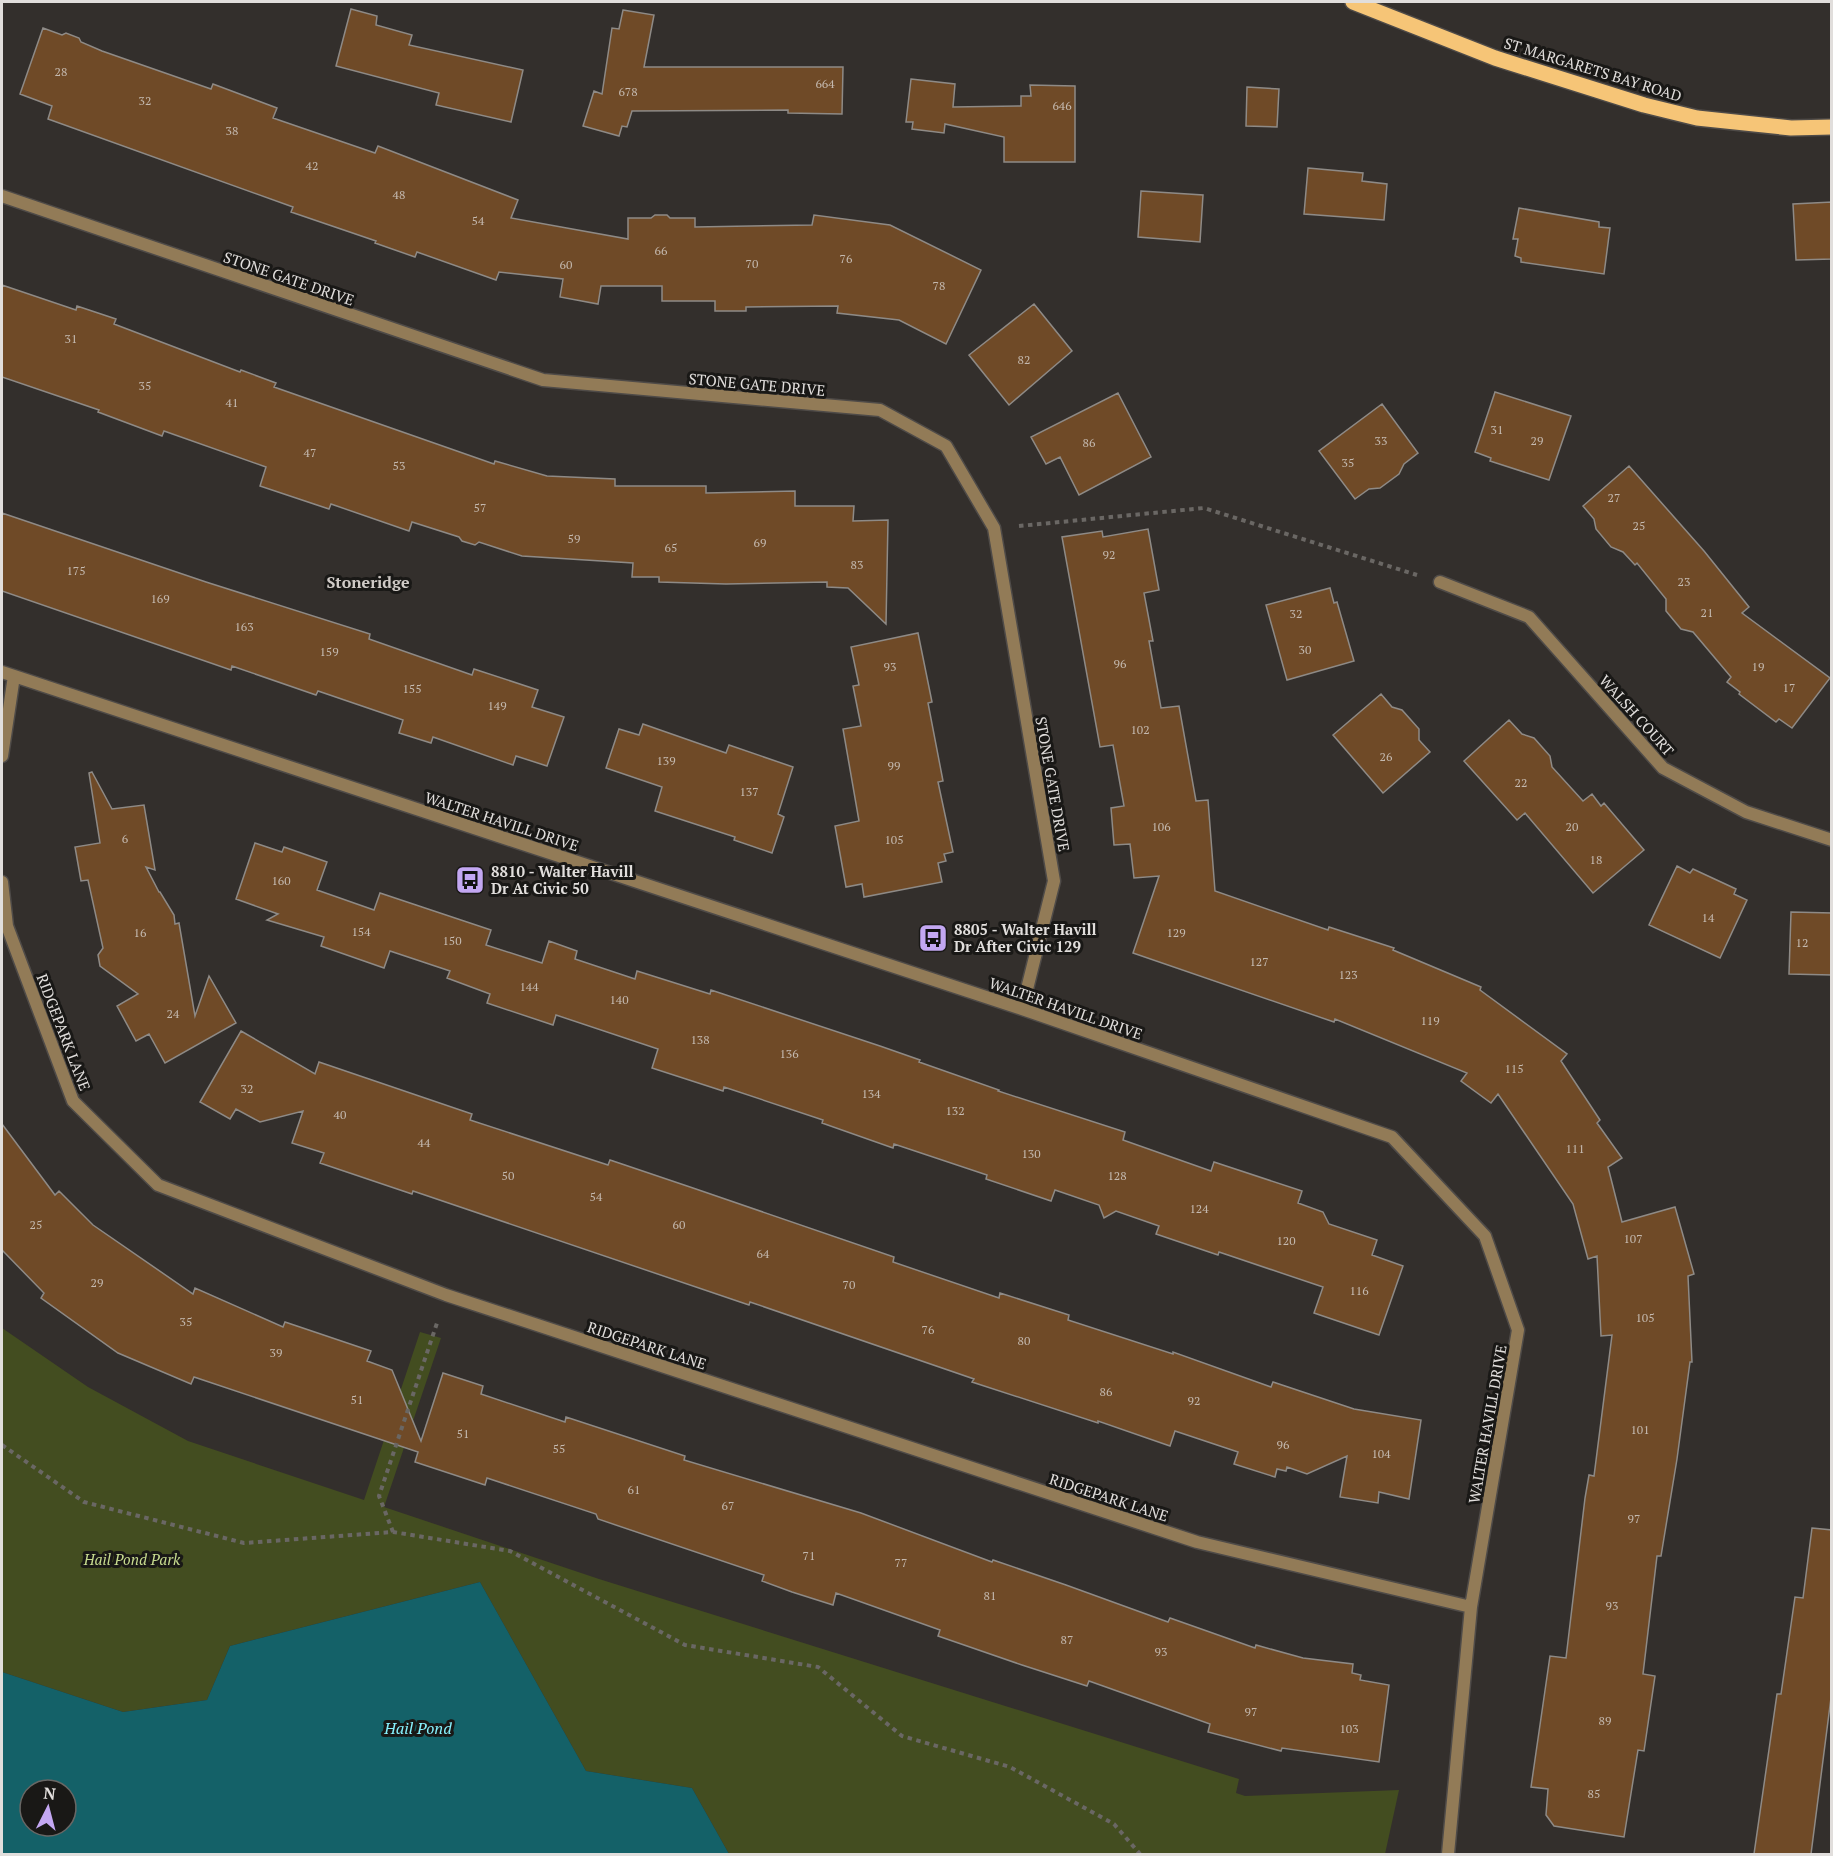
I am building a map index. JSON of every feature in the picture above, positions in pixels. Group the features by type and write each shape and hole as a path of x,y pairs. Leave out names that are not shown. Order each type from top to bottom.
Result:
{"main road":[{"name":"ST MARGARETS BAY ROAD","path":"1353,2 1495,58 1644,105 1696,118 1791,128 1832,127"}],"street":[{"name":"STONE GATE DRIVE","path":"2,196 543,380 880,410 946,446 994,528 1054,881 1022,1009"},
{"name":"WALSH COURT","path":"1440,582 1529,617 1664,768 1746,812 1832,840"},
{"name":"WALTER HAVILL DRIVE","path":"8,674 1022,1009 1392,1137 1485,1236 1518,1330 1471,1607 1448,1854"},
{"path":"2,756 8,674"},
{"name":"RIDGEPARK LANE","path":"2,882 7,926 73,1101 158,1185 446,1295 1197,1542 1471,1607"}],"path":[{"path":"994,528 1204,508 1440,582"},
{"path":"393,1532 379,1496 446,1295"},
{"path":"2,1445 84,1502 244,1543 393,1532 510,1551 685,1645 818,1667 902,1736 1010,1767 1114,1824 1140,1854"}],"green space":[{"name":"Hail Pond Park","path":"2,1328 88,1387 188,1441 364,1500 420,1332 441,1338 384,1507 599,1579 1239,1779 1236,1793 1245,1796 1399,1790 1385,1854 729,1854 692,1788 586,1771 480,1582 230,1646 207,1700 123,1712 2,1672"}],"water":[{"name":"Hail Pond","path":"480,1582 586,1771 692,1788 729,1854 2,1854 2,1672 123,1712 207,1700 230,1646"}],"building":[{"path":"351,9 377,16 376,25 412,35 409,45 523,70 511,122 436,105 439,93 336,66"},
{"path":"623,10 654,15 644,67 843,67 842,114 788,113 788,110 632,111 627,127 622,126 619,136 583,126 594,91 602,94 612,28 619,29"},
{"path":"43,28 62,35 66,33 102,51 211,89 213,84 277,108 273,118 375,153 378,146 518,200 511,218 628,239 628,218 667,215 670,218 695,218 695,227 812,225 814,215 890,225 981,270 946,344 899,320 837,313 838,306 746,307 746,311 715,311 715,301 662,301 662,286 601,286 598,304 560,297 563,279 499,272 496,280 417,252 415,257 291,212 293,207 48,119 52,106 20,94"},
{"path":"911,79 955,84 953,107 1021,106 1021,96 1031,96 1030,85 1075,86 1075,162 1004,162 1004,137 945,124 944,133 912,129 913,122 906,122"},
{"path":"1247,87 1279,89 1277,127 1246,126"},
{"path":"1308,168 1363,173 1362,181 1387,184 1384,220 1304,214"},
{"path":"1141,191 1203,195 1200,242 1138,237"},
{"path":"1832,202 1832,259 1796,260 1793,204"},
{"path":"1519,208 1599,222 1599,227 1610,228 1604,274 1521,262 1521,258 1515,256 1518,239 1513,239"},
{"path":"2,285 76,310 77,306 116,319 114,324 240,372 241,370 276,383 274,387 494,464 495,461 547,476 615,479 615,486 706,486 706,493 795,491 795,506 854,506 853,521 888,520 886,624 848,588 827,587 827,582 726,584 659,582 659,577 632,577 633,563 522,556 479,542 475,545 462,541 459,537 412,522 409,531 331,504 329,509 260,486 266,467 164,431 162,436 98,412 99,410 2,377"},
{"path":"1034,304 1072,351 1009,405 969,355"},
{"path":"1495,392 1571,416 1549,480 1490,461 1491,458 1475,452"},
{"path":"1118,393 1151,457 1079,495 1060,457 1046,464 1031,437"},
{"path":"1382,404 1418,453 1404,464 1399,474 1380,488 1369,489 1355,499 1319,451"},
{"path":"1629,466 1704,551 1749,607 1742,613 1830,678 1792,728 1779,719 1776,722 1727,682 1731,677 1693,632 1681,629 1666,611 1666,599 1637,563 1635,565 1623,552 1611,547 1596,529 1594,519 1583,506"},
{"path":"2,513 206,582 370,634 369,639 472,675 474,669 538,690 532,707 564,717 547,766 516,756 513,765 433,737 431,743 399,733 403,720 318,691 316,695 232,666 231,670 2,591"},
{"path":"1148,529 1159,590 1144,593 1153,641 1149,641 1161,708 1179,706 1196,801 1208,800 1215,891 1328,930 1329,927 1394,948 1393,950 1481,987 1480,990 1567,1054 1561,1061 1600,1120 1597,1123 1622,1158 1608,1167 1622,1222 1675,1207 1694,1274 1688,1276 1692,1362 1690,1362 1661,1556 1657,1556 1643,1674 1655,1676 1644,1751 1638,1750 1624,1837 1554,1826 1546,1815 1548,1789 1531,1787 1550,1656 1566,1658 1585,1498 1589,1475 1594,1476 1612,1335 1601,1336 1597,1256 1588,1259 1573,1204 1498,1094 1491,1103 1461,1081 1467,1073 1335,1019 1334,1022 1133,953 1159,876 1134,878 1130,844 1114,845 1111,808 1124,806 1113,745 1100,747 1062,537 1102,531 1103,537"},
{"path":"1330,588 1334,603 1337,602 1354,661 1287,680 1266,605"},
{"path":"918,633 932,702 928,703 943,781 938,782 953,852 944,854 946,861 938,863 942,882 864,897 862,884 846,887 835,826 859,821 843,729 861,726 853,686 859,685 851,647"},
{"path":"1381,694 1392,707 1402,710 1419,729 1419,740 1430,752 1383,793 1333,735"},
{"path":"1509,720 1522,734 1534,738 1550,756 1552,767 1583,801 1592,794 1601,806 1604,803 1644,850 1593,893 1525,813 1517,820 1464,761"},
{"path":"643,724 726,753 729,745 793,767 778,814 784,817 772,853 734,840 735,837 655,811 662,787 606,768 619,729 639,735"},
{"path":"92,772 112,809 144,805 155,870 146,867 174,915 175,924 179,923 195,1016 209,976 236,1023 165,1063 149,1034 136,1041 117,1006 138,994 100,966 98,955 103,948 88,880 81,881 75,847 100,843 89,773"},
{"path":"255,843 282,852 284,847 327,862 317,890 374,910 380,893 491,930 486,945 542,963 549,941 577,951 575,959 635,979 637,971 710,994 711,990 920,1060 919,1062 998,1091 1125,1132 1123,1140 1211,1171 1214,1162 1302,1191 1298,1203 1323,1212 1329,1224 1377,1240 1372,1255 1403,1266 1379,1335 1314,1313 1323,1287 1219,1252 1218,1255 1156,1234 1159,1226 1116,1211 1104,1218 1099,1205 1055,1190 1051,1201 986,1179 987,1175 894,1144 893,1148 822,1123 823,1120 724,1087 723,1091 652,1068 658,1049 556,1015 553,1025 487,1003 490,994 447,978 450,971 390,951 384,968 321,946 324,937 267,920 278,914 236,899"},
{"path":"1677,866 1690,873 1693,869 1736,889 1734,894 1747,900 1720,958 1649,925"},
{"path":"1791,912 1832,913 1832,975 1789,974"},
{"path":"241,1031 315,1074 319,1062 472,1114 470,1120 608,1165 610,1160 894,1257 893,1262 999,1298 1000,1293 1069,1315 1068,1320 1173,1354 1173,1352 1271,1387 1273,1382 1354,1409 1421,1420 1409,1499 1379,1492 1378,1503 1340,1497 1347,1456 1307,1474 1287,1467 1286,1471 1277,1469 1275,1477 1234,1464 1238,1452 1175,1431 1170,1446 972,1382 974,1379 750,1302 749,1305 413,1191 412,1194 320,1163 324,1153 292,1143 303,1111 260,1122 236,1109 230,1119 200,1102"},
{"path":"2,1124 55,1195 59,1191 93,1225 193,1294 195,1288 283,1327 285,1322 371,1351 367,1361 392,1370 421,1441 443,1373 483,1386 481,1394 565,1422 566,1417 685,1456 684,1460 861,1513 992,1562 993,1560 1168,1622 1170,1618 1255,1648 1256,1645 1303,1658 1353,1664 1352,1673 1361,1675 1360,1680 1389,1685 1379,1762 1282,1748 1281,1751 1208,1732 1210,1724 1089,1681 1087,1686 938,1636 940,1630 836,1593 833,1605 792,1592 762,1581 764,1575 598,1519 596,1514 487,1478 485,1485 415,1462 418,1452 194,1377 191,1384 118,1353 41,1298 44,1293 2,1250"},
{"path":"1812,1528 1832,1530 1832,1690 1811,1854 1754,1854 1777,1694 1781,1694 1795,1597 1803,1598"}],"place":[{"name":"8810 - Walter Havill Dr At Civic 50","path":"470,880"},
{"name":"8805 - Walter Havill Dr After Civic 129","path":"933,938"}],"district":[{"name":"Stoneridge","path":"368,582"}]}
